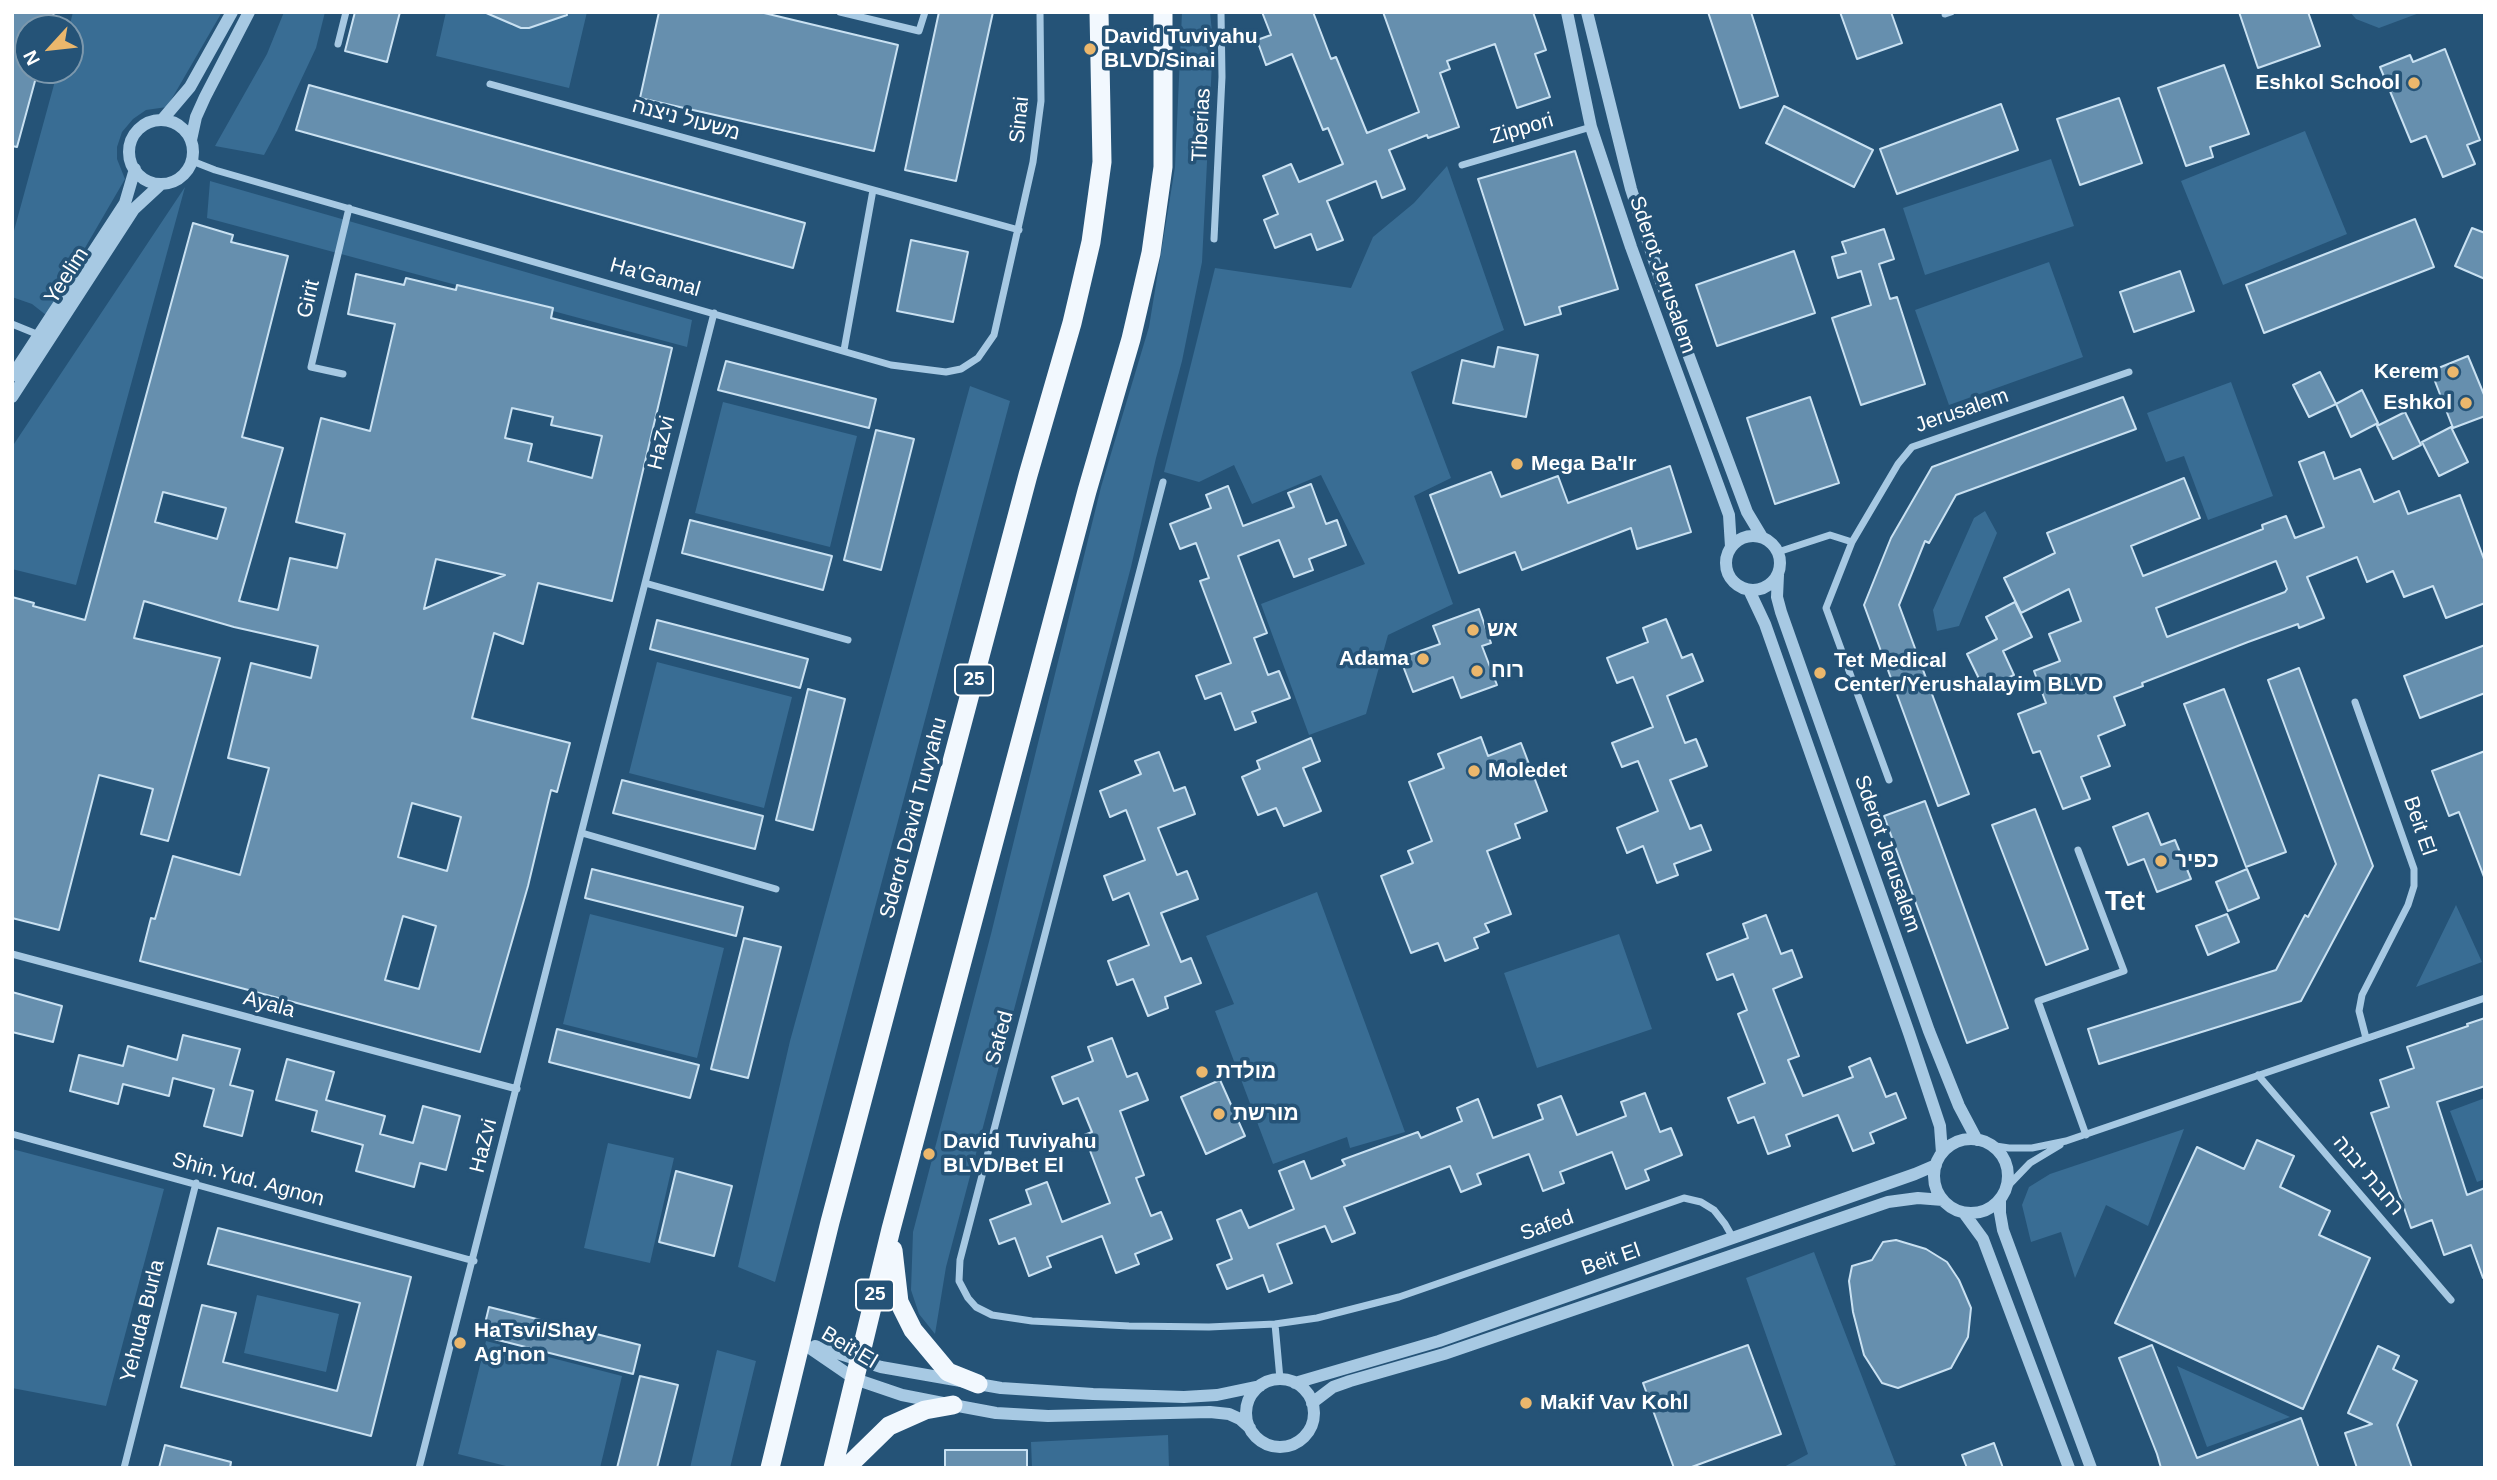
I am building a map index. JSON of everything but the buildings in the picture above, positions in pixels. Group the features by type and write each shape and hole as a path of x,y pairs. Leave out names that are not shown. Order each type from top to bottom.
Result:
{"highway":[{"name":"Sderot David Tuvyahu","path":"770,1468 834,1208 1024,488 1072,323 1091,242 1102,162 1099,12"},
{"name":"25","path":"833,1468 891,1230 1087,491 1131,339 1151,253 1163,167 1163,12"},
{"path":"891,1230 899,1302 913,1330 948,1372 978,1384"},
{"path":"846,1468 889,1426 925,1410 953,1405"}],"street":[{"path":"162,120 190,87 232,12"},
{"path":"191,140 177,124 162,120 147,123 135,134 130,149 135,169 147,180 161,184 180,177 188,170 192,161 191,140 196,117 249,12"},
{"path":"338,44 346,12"},
{"path":"840,12 919,31 925,12"},
{"name":"Sinai","path":"1019,230 1033,162 1041,101 1040,12"},
{"name":"Tiberias","path":"1214,239 1222,77 1221,12"},
{"name":"Sderot Jerusalem","path":"1567,12 1591,127 1636,260 1729,515 1731,547"},
{"name":"Sderot Jerusalem","path":"1587,12 1631,190 1746,512 1762,537"},
{"name":"משעול ניצנה","path":"489,84 1019,230"},
{"name":"Zippori","path":"1462,164 1591,127"},
{"name":"Ha'Gamal","path":"192,161 891,365 946,372 961,369 978,358 994,335 1019,230"},
{"name":"Yeelim","path":"12,376 125,203 135,169"},
{"name":"Yeelim","path":"12,397 134,209 161,184"},
{"path":"844,350 873,190"},
{"name":"Girit","path":"343,374 311,367 349,208"},
{"name":"HaZvi","path":"419,1468 714,313"},
{"path":"12,324 39,335"},
{"name":"Jerusalem","path":"1889,780 1826,608 1852,542 1898,464 1912,447 2129,372"},
{"name":"Safed","path":"1163,482 960,1260 959,1281 963,1292 975,1307 992,1315 1005,1317 1129,1326 1275,1324 1317,1318 1399,1297 1684,1198 1701,1202 1714,1210 1733,1238"},
{"path":"1778,552 1830,535 1852,542"},
{"path":"1745,537 1762,537 1774,545 1781,567 1778,575 1766,587 1749,590 1736,584 1727,572 1726,563 1731,547 1745,537"},
{"name":"Sderot Jerusalem","path":"1778,575 1777,597 1785,625 1929,1031 1959,1106 1983,1142"},
{"path":"645,583 848,640"},
{"name":"Sderot Jerusalem","path":"1749,590 1765,624 1909,1033 1940,1126 1939,1159"},
{"name":"Beit El","path":"2355,702 2414,869 2414,886 2408,905 2362,995 2360,1011 2366,1038"},
{"path":"582,833 776,889"},
{"path":"2078,850 2124,971 2038,1001 2086,1135"},
{"name":"Ayala","path":"12,954 517,1089"},
{"path":"2069,1468 1983,1239 1964,1213 1943,1200 1935,1183 1939,1159 1958,1142 2032,1148 2066,1141 2485,998"},
{"name":"רחבת יבנה","path":"2259,1075 2451,1300"},
{"name":"Shin.Yud. Agnon","path":"12,1134 474,1261"},
{"path":"1964,1213 1984,1211 2030,1163 2066,1141"},
{"path":"1983,1142 1999,1153 2005,1163 2008,1175 2000,1213 2003,1230 2091,1468"},
{"name":"Beit El","path":"1295,1383 1439,1341 1733,1238 1939,1159"},
{"name":"Yehuda Burla","path":"124,1468 197,1183"},
{"name":"Beit El","path":"1312,1403 1333,1387 1350,1381 1444,1354 1888,1202 1918,1198 1943,1200"},
{"path":"1275,1324 1280,1380"},
{"name":"Beit El","path":"801,1342 902,1395 953,1405 996,1413 1048,1416 1228,1413 1250,1428"},
{"name":"Beit El","path":"801,1342 857,1370 978,1384 1093,1394 1184,1396 1217,1395 1260,1386"},
{"path":"1270,1381 1295,1383 1307,1393 1312,1403 1314,1419 1310,1429 1290,1446 1275,1447 1265,1443 1250,1428 1247,1418 1248,1403 1260,1386 1270,1381"}],"shaded area":[{"path":"222,12 167,107 146,110 133,119 122,132 117,147 117,159 125,179 46,315 32,304 12,297 12,238 54,84 84,84 84,14 72,14"},
{"path":"284,12 325,12 316,48 277,131 264,155 215,146 267,54"},
{"path":"446,12 501,12 512,26 529,29 544,22 550,12 587,12 569,88 436,56"},
{"path":"1182,12 1210,12 1213,42 1202,262 1182,361 1131,567 946,1267 935,1334 919,1314 911,1290 913,1232 991,934 1101,487 1149,327 1175,167"},
{"path":"2350,12 2422,12 2379,28 2356,19"},
{"path":"2305,131 2347,234 2223,285 2181,181"},
{"path":"2051,159 2074,226 1925,275 1903,208"},
{"path":"1447,166 1504,330 1411,372 1451,478 1414,496 1453,604 1388,635 1366,714 1309,735 1261,604 1365,564 1321,475 1252,504 1234,465 1199,482 1164,472 1215,268 1351,288 1373,237 1414,203"},
{"path":"210,181 692,320 687,347 207,218"},
{"path":"185,187 76,585 12,569 12,447"},
{"path":"2049,262 2083,357 1949,405 1915,310"},
{"path":"2231,382 2273,496 2208,520 2184,456 2166,462 2147,413"},
{"path":"970,386 1010,401 775,1282 738,1267 790,1041"},
{"path":"723,402 857,436 830,547 695,513"},
{"path":"1985,511 1997,533 1959,626 1937,631 1933,610 1974,518"},
{"path":"657,662 792,697 764,808 629,773"},
{"path":"1317,892 1405,1132 1350,1148 1347,1137 1273,1164 1215,1011 1234,1004 1206,936"},
{"path":"2456,905 2482,962 2416,987"},
{"path":"590,914 724,948 697,1058 563,1024"},
{"path":"1619,934 1652,1029 1537,1068 1504,973"},
{"path":"2485,1098 2485,1179 2477,1182 2450,1111"},
{"path":"2184,1129 2148,1226 2106,1205 2075,1278 2061,1232 2031,1242 2022,1205 2029,1187 2050,1174"},
{"path":"608,1143 674,1158 650,1263 584,1248"},
{"path":"12,1149 164,1189 106,1406 12,1388"},
{"path":"1814,1252 1896,1465 1885,1468 1782,1468 1808,1454 1746,1278"},
{"path":"257,1295 339,1314 326,1372 244,1353"},
{"path":"486,1341 622,1376 600,1468 514,1468 458,1454"},
{"path":"717,1350 756,1361 730,1468 690,1468"},
{"path":"2177,1366 2290,1417 2207,1447"},
{"path":"1168,1435 1169,1468 1032,1468 1031,1442"}],"place":[{"name":"David Tuviyahu BLVD/Sinai","path":"1090,49"},
{"name":"Eshkol School","path":"2414,83"},
{"name":"Kerem","path":"2453,372"},
{"name":"Eshkol","path":"2466,403"},
{"name":"Mega Ba'Ir","path":"1517,464"},
{"name":"אש","path":"1473,630"},
{"name":"Adama","path":"1423,659"},
{"name":"רוח","path":"1477,671"},
{"name":"Tet Medical Center/Yerushalayim BLVD","path":"1820,673"},
{"name":"Moledet","path":"1474,771"},
{"name":"כפיר","path":"2161,861"},
{"name":"מולדת","path":"1202,1072"},
{"name":"מורשת","path":"1219,1114"},
{"name":"David Tuviyahu BLVD/Bet El","path":"929,1154"},
{"name":"HaTsvi/Shay Ag'non","path":"460,1343"},
{"name":"Makif Vav Kohl","path":"1526,1403"}],"district":[{"name":"Tet","path":"2125,902"}]}
